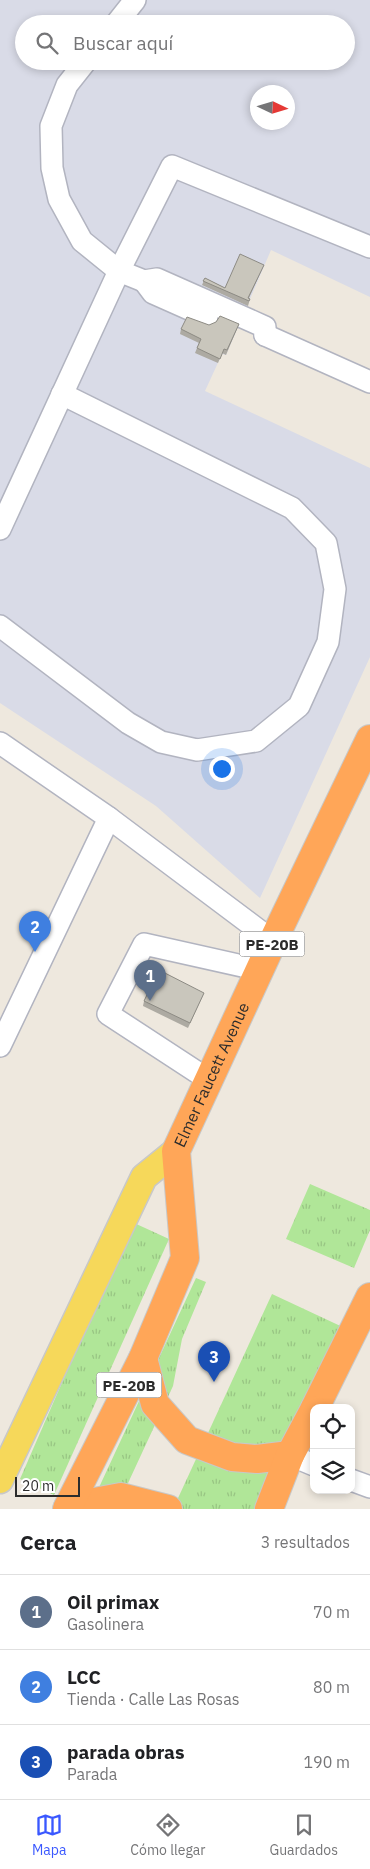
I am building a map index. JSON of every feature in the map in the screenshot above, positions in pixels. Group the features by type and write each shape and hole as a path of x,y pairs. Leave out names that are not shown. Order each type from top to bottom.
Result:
{"highway":[{"name":"Elmer Faucett Avenue","path":"176,1151 273,941 370,739"},
{"name":"PE-20B","path":"68,1508 143,1358 185,1258 176,1151"},
{"path":"316,1404 370,1297"},
{"path":"143,1358 155,1404 187,1440 232,1457 302,1460"},
{"path":"269,1509 302,1460 310,1426"},
{"path":"68,1508 120,1497 168,1509"}],"main road":[{"name":"Elmer Faucett Avenue","path":"0,1480 144,1177 176,1151"}],"street":[{"path":"123,15 135,0"},
{"path":"79,70 67,84 51,126 52,168 59,199 82,241 119,270 144,281 157,279 264,327 266,335 370,382"},
{"path":"0,529 119,270 172,166 370,247"},
{"path":"0,626 128,723 161,742 197,750 256,741 299,706 328,642 335,589 326,542 292,508 62,394"},
{"path":"0,743 109,818 273,941"},
{"path":"0,1046 109,818"},
{"path":"209,1080 108,1014 144,944 260,970"},
{"path":"355,1482 370,1488"}],"shaded area":[{"path":"0,0 370,0 370,297 271,250 226,355 222,354 205,391 370,468 370,657 260,898 156,806 0,703"}],"green space":[{"path":"310,1184 370,1210 370,1230 354,1268 286,1239"},
{"path":"132,1222 169,1239 54,1495 20,1479"},
{"path":"196,1278 206,1282 182,1339 173,1386 116,1509 89,1509"},
{"path":"272,1294 349,1330 314,1404 310,1404 310,1413 265,1509 173,1509"}],"building":[{"path":"240,254 264,265 248,298 250,299 249,301 203,281 205,278 225,288"},
{"path":"220,316 239,324 227,350 224,349 220,359 197,348 201,339 181,329 187,317 209,325 216,322"},
{"path":"159,970 204,993 190,1023 144,1001"}],"place":[{"name":"LCC","path":"35,952"},
{"name":"Oil primax","path":"150,1001"},
{"name":"parada obras","path":"214,1382"}]}
